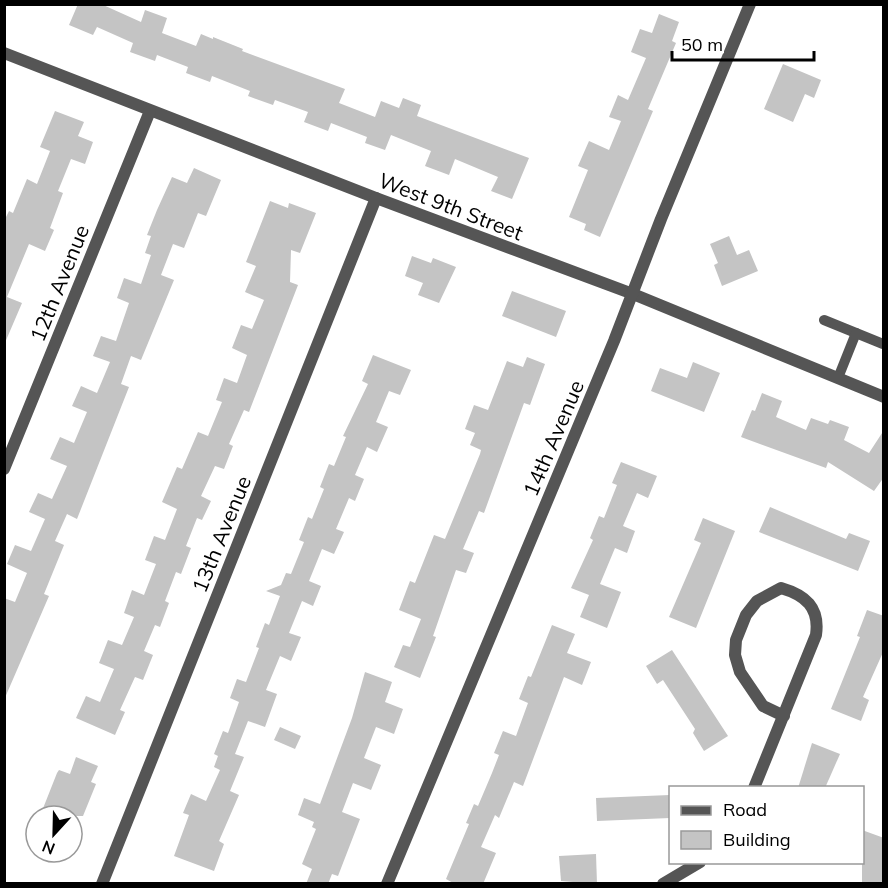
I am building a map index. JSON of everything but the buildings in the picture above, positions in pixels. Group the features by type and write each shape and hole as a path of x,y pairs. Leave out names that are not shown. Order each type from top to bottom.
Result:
{"street":[{"name":"14th Avenue","path":"387,884 633,294 661,219 750,4"},
{"name":"West 9th Street","path":"4,53 375,198 633,294 884,397"},
{"name":"12th Avenue","path":"4,469 150,111"},
{"name":"13th Avenue","path":"102,884 375,198"},
{"path":"755,786 784,716 816,635 818,624 809,601 798,593 781,588 757,601 746,615 736,640 735,655 740,672 763,706 784,716"},
{"path":"663,884 697,864"}],"lane":[{"path":"824,320 883,344"},
{"path":"838,378 856,333"}]}
